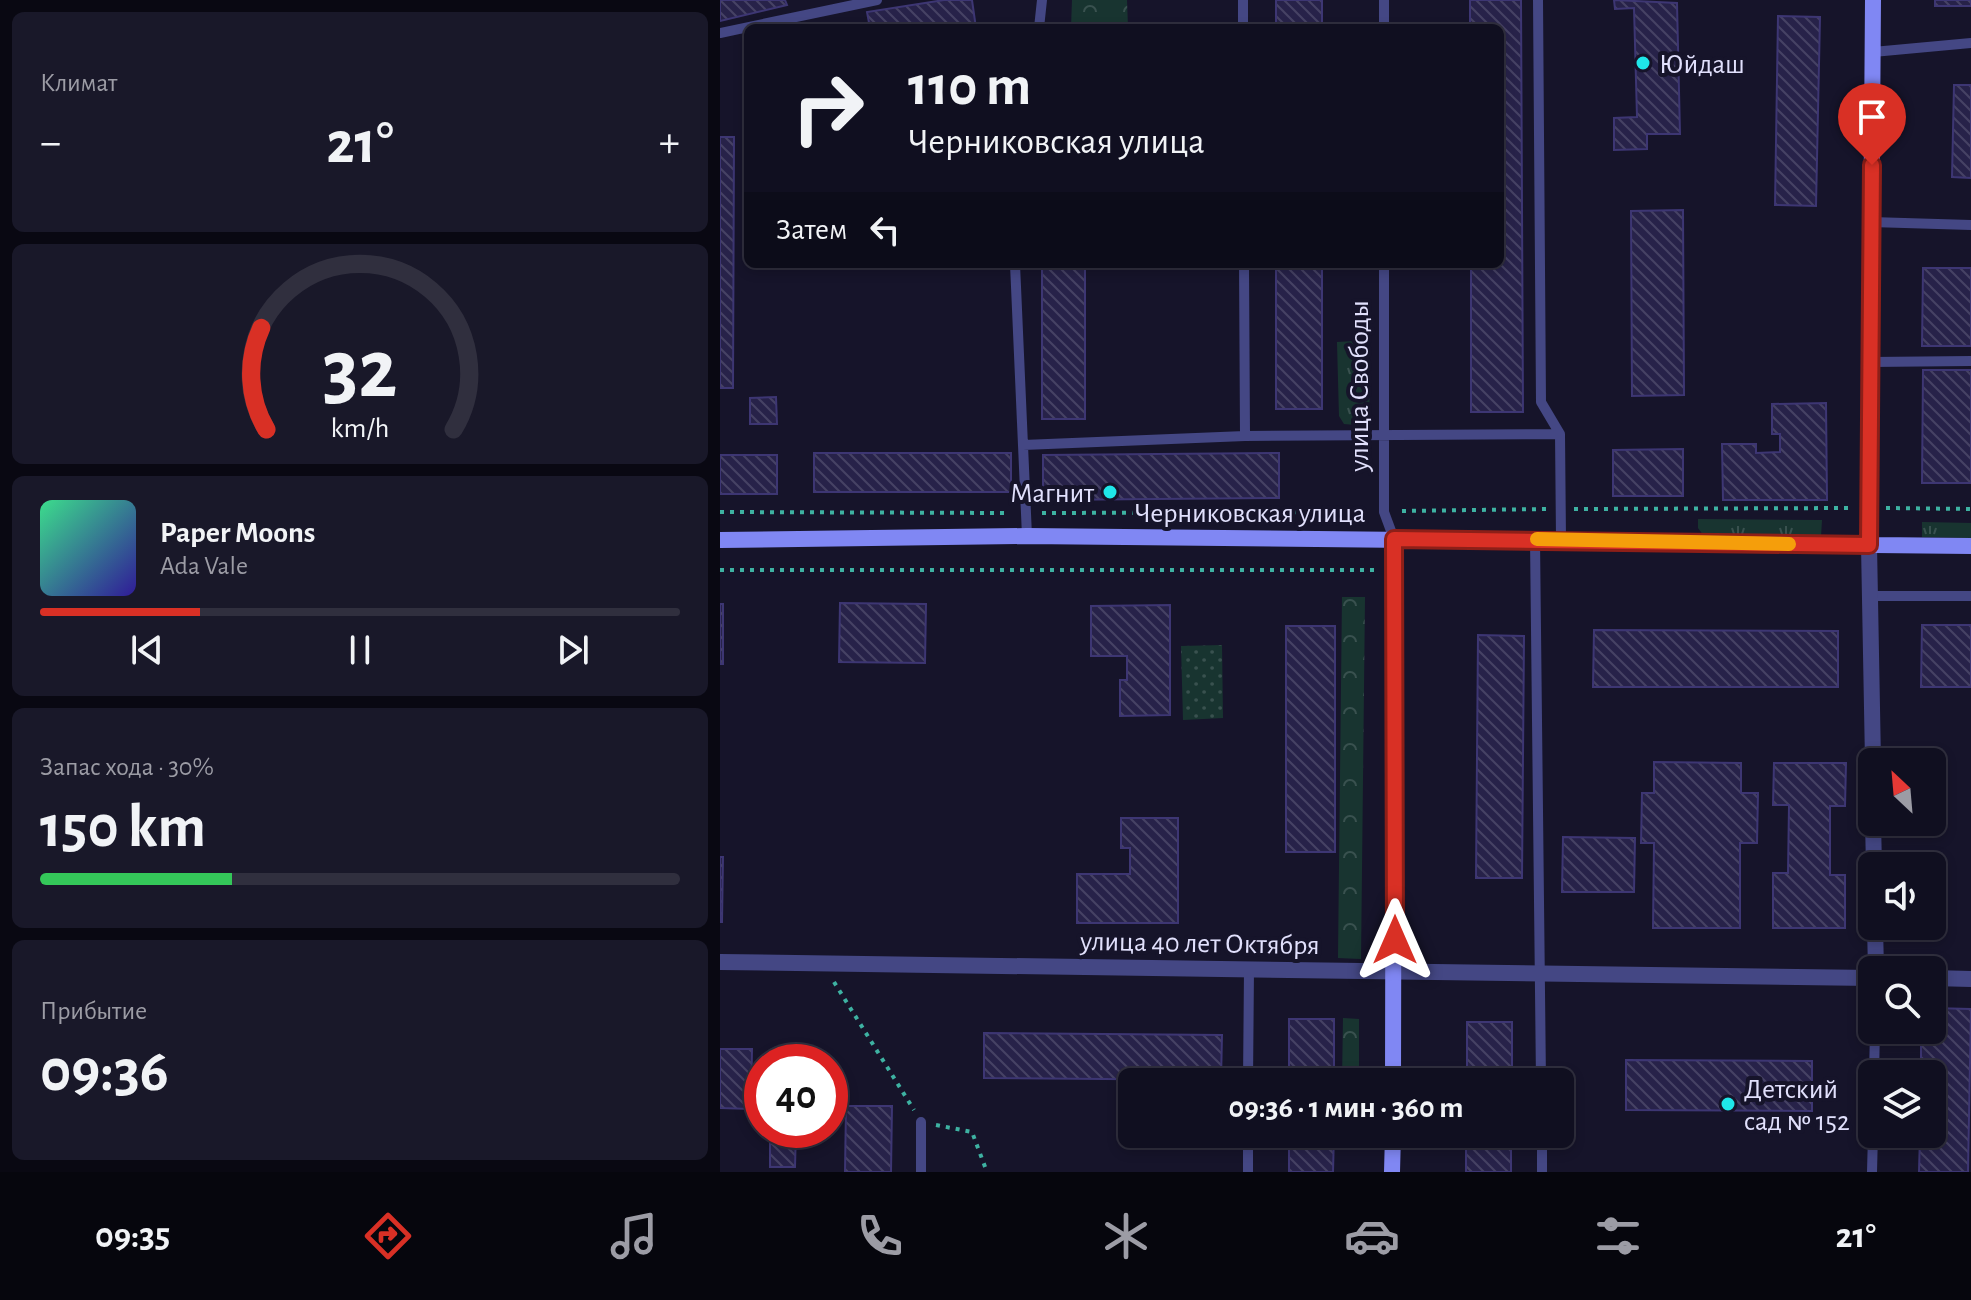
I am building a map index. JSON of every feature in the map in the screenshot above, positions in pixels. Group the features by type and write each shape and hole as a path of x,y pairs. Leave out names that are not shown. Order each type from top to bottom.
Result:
{"street":[{"path":"1873,0 1869,545 1873,748"},
{"name":"Черниковская улица","path":"720,540 1027,536 1561,539 1971,546"},
{"name":"улица Свободы","path":"1393,1068 1394,539"},
{"name":"улица 40 лет Октября","path":"720,962 1858,978"},
{"path":"1946,978 1971,979"},
{"path":"1392,1172 1393,1148"}],"lane":[{"path":"763,24 877,0"},
{"path":"1039,24 1042,0"},
{"path":"1243,0 1243,24"},
{"path":"1384,0 1384,24"},
{"path":"1538,0 1541,402 1560,434 1561,539"},
{"path":"720,33 744,28"},
{"path":"1873,52 1971,43"},
{"path":"1871,222 1971,225"},
{"path":"1015,268 1027,536"},
{"path":"1244,268 1245,436"},
{"name":"улица Свободы","path":"1384,268 1384,512 1394,539"},
{"path":"1871,362 1971,361"},
{"path":"1023,445 1245,436 1560,434"},
{"path":"1535,539 1541,1068"},
{"path":"1870,596 1971,596"},
{"path":"1248,1068 1249,969"},
{"path":"921,1122 921,1172"},
{"path":"1248,1148 1248,1172"},
{"path":"1542,1148 1542,1172"},
{"path":"1872,1172 1873,1148"}],"path":[{"path":"720,512 1971,509"},
{"path":"720,570 1394,570"},
{"path":"822,963 921,1122 972,1132 987,1172"}],"green space":[{"path":"1072,0 1127,0 1128,24 1071,24"},
{"path":"1355,341 1356,376 1370,391 1368,426 1344,424 1339,416 1337,342"},
{"path":"1698,519 1822,520 1821,536 1704,536 1698,528"},
{"path":"1922,522 1971,523 1971,538 1922,537"},
{"path":"1342,597 1365,597 1361,959 1338,958"},
{"path":"1222,645 1223,718 1183,720 1181,646"},
{"path":"1343,1018 1359,1019 1359,1068 1342,1068"}],"building":[{"path":"720,0 785,0 787,5 720,21"},
{"path":"944,0 972,0 975,24 869,24 867,12"},
{"path":"1276,0 1322,0 1322,24 1276,24"},
{"path":"1470,0 1521,0 1523,412 1471,412 1471,268 1504,268 1504,24 1470,24"},
{"path":"1614,0 1677,3 1680,134 1647,134 1647,149 1614,150 1614,118 1637,117 1634,8 1615,9"},
{"path":"1935,0 1971,0 1971,6 1935,6"},
{"path":"1778,16 1820,17 1816,206 1775,205"},
{"path":"1954,85 1971,85 1971,178 1952,177"},
{"path":"720,137 734,137 733,388 720,388"},
{"path":"1683,210 1684,395 1632,396 1631,211"},
{"path":"1042,268 1085,268 1085,419 1042,419"},
{"path":"1276,268 1322,268 1322,409 1276,409"},
{"path":"1923,268 1971,268 1971,346 1922,346"},
{"path":"1923,370 1971,370 1971,483 1922,483"},
{"path":"776,397 777,424 750,424 750,398"},
{"path":"1826,403 1827,500 1723,500 1722,444 1756,444 1756,453 1780,452 1780,434 1772,434 1772,404"},
{"path":"1683,449 1683,496 1613,496 1613,450"},
{"path":"814,453 1011,453 1011,492 814,492"},
{"path":"1279,453 1279,498 1043,500 1043,455"},
{"path":"720,455 777,455 777,494 720,494"},
{"path":"840,603 926,604 925,663 839,662"},
{"path":"720,604 723,604 723,664 720,664"},
{"path":"1170,605 1170,715 1120,716 1120,680 1127,680 1127,656 1091,656 1091,606"},
{"path":"1922,625 1971,625 1971,687 1921,687"},
{"path":"1286,626 1335,626 1335,852 1286,852"},
{"path":"1594,630 1838,631 1838,687 1593,687"},
{"path":"1478,635 1524,636 1522,878 1476,878"},
{"path":"1654,762 1741,763 1741,793 1758,793 1757,843 1740,843 1740,928 1653,928 1654,843 1641,843 1642,793 1654,793"},
{"path":"1774,763 1846,763 1845,806 1830,806 1830,875 1845,875 1845,928 1773,928 1773,873 1788,873 1789,805 1773,805"},
{"path":"1121,818 1178,818 1178,923 1077,923 1077,874 1130,874 1130,848 1121,848"},
{"path":"1563,837 1635,838 1634,892 1562,892"},
{"path":"720,857 723,857 722,922 720,922"},
{"path":"1946,1008 1971,1009 1968,1172 1919,1172 1920,1148 1946,1148 1946,1060 1921,1060 1921,1044 1946,1044"},
{"path":"1289,1019 1334,1019 1334,1068 1289,1068"},
{"path":"1467,1022 1512,1022 1512,1068 1467,1068"},
{"path":"984,1033 1222,1035 1221,1068 1118,1068 1118,1079 984,1078"},
{"path":"720,1049 744,1049 744,1109 720,1108"},
{"path":"1626,1060 1812,1061 1812,1111 1626,1110"},
{"path":"848,1106 892,1106 891,1172 845,1172"},
{"path":"770,1148 796,1148 795,1167 770,1167"},
{"path":"1289,1148 1334,1148 1333,1172 1289,1172"},
{"path":"1466,1148 1511,1148 1511,1172 1466,1172"}],"slow traffic":[{"path":"1537,539 1789,544"}],"place":[{"name":"Юйдаш","path":"1643,63"},
{"name":"Магнит","path":"1110,492"},
{"name":"Детский сад № 152","path":"1728,1104"}],"route":[{"path":"1395,940 1394,539 1869,545 1872,165"}]}
